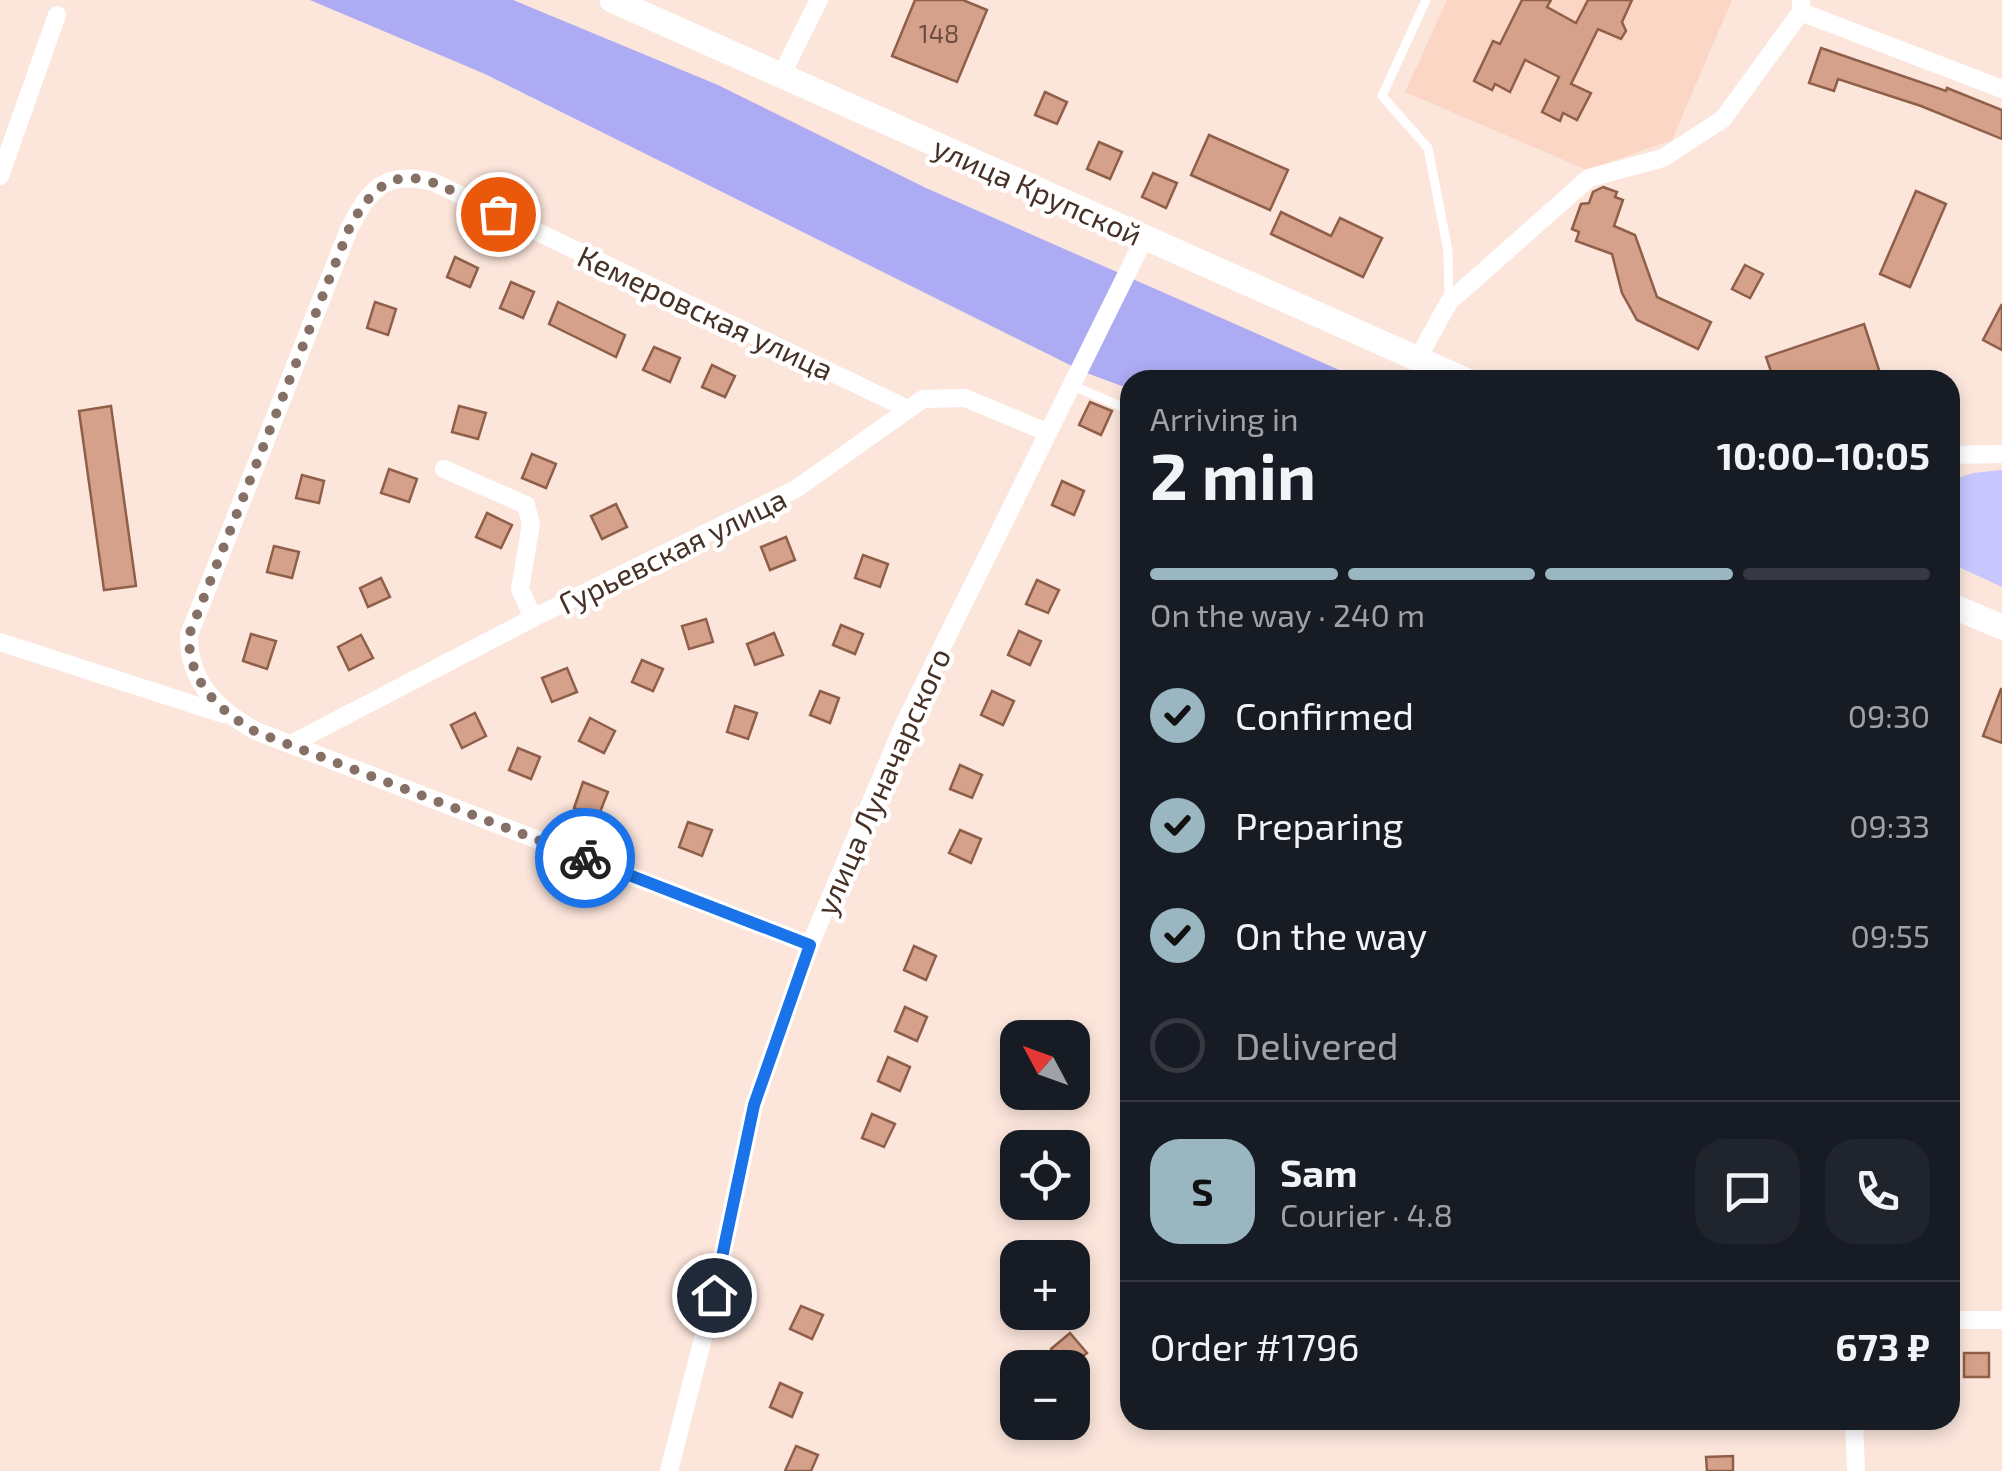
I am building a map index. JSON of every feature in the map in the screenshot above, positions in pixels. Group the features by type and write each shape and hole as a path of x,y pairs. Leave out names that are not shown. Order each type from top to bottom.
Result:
{"street":[{"name":"улица Крупской","path":"612,0 1443,370"},
{"path":"781,76 819,0"},
{"path":"1418,358 1450,302 1589,178 1663,158 1724,118 1801,6 2002,89"},
{"path":"0,176 57,15"},
{"name":"Кемеровская улица","path":"228,716 196,674 188,653 189,635 342,247 363,202 377,187 392,180 412,177 434,182 908,409"},
{"name":"улица Луначарского","path":"670,1471 714,1295 754,1105 810,945 904,724 1145,236"},
{"name":"Гурьевская улица","path":"294,743 533,618 796,489 923,399 965,398 1047,432"},
{"path":"1960,455 2002,454"},
{"path":"444,469 526,505 532,524 520,589 533,618"},
{"path":"1960,609 2002,626"},
{"path":"0,642 228,716 256,732 294,743 810,945"},
{"path":"1960,1320 2002,1320"},
{"path":"1854,1430 1856,1471"}],"lane":[{"path":"1426,0 1382,96 1428,148 1448,252 1450,302"},
{"path":"1071,384 1120,406"}],"shaded area":[{"path":"310,0 513,0 718,85 926,188 1339,370 1120,370 1120,385 1084,372 485,74"},
{"path":"1447,0 1732,0 1672,140 1587,170 1405,92"},
{"path":"2002,470 2002,587 1960,568 1960,478"}],"building":[{"path":"915,0 963,0 987,10 957,82 892,56"},
{"path":"1522,0 1551,0 1547,7 1576,23 1588,0 1632,0 1622,22 1626,31 1621,39 1598,29 1571,84 1591,93 1577,120 1563,113 1560,121 1542,112 1559,77 1525,60 1510,92 1495,84 1492,90 1474,81 1493,41 1500,44"},
{"path":"1821,48 2002,110 2002,139 1921,106 1838,79 1834,91 1809,83"},
{"path":"1045,92 1067,102 1057,124 1035,115"},
{"path":"1209,135 1288,170 1270,210 1191,175"},
{"path":"1099,142 1122,152 1110,179 1087,169"},
{"path":"1153,173 1177,183 1166,208 1142,197"},
{"path":"1603,187 1617,192 1615,197 1623,200 1614,226 1635,235 1657,297 1711,322 1698,349 1637,320 1622,293 1612,254 1576,241 1579,232 1572,229 1581,204 1589,203 1593,192"},
{"path":"1916,191 1946,204 1910,287 1880,274"},
{"path":"1281,212 1331,236 1340,218 1382,238 1363,277 1271,234"},
{"path":"455,257 478,268 470,287 447,277"},
{"path":"1745,265 1763,274 1750,298 1732,289"},
{"path":"511,282 534,292 523,318 500,308"},
{"path":"375,302 396,309 388,335 367,328"},
{"path":"558,302 625,335 616,357 549,324"},
{"path":"2002,304 2002,350 1983,340"},
{"path":"1864,324 1879,370 1771,370 1766,357"},
{"path":"654,347 680,358 670,382 643,370"},
{"path":"712,365 735,376 725,397 702,387"},
{"path":"1090,402 1112,411 1101,435 1079,425"},
{"path":"111,406 136,586 104,590 79,411"},
{"path":"459,406 486,413 478,439 452,432"},
{"path":"532,454 556,464 546,488 522,478"},
{"path":"389,469 417,479 409,502 381,493"},
{"path":"302,475 324,481 319,503 296,498"},
{"path":"1062,481 1084,491 1074,515 1052,505"},
{"path":"616,504 627,527 602,539 591,516"},
{"path":"487,513 512,525 501,548 476,537"},
{"path":"786,537 795,560 770,570 761,547"},
{"path":"274,546 299,552 292,578 267,572"},
{"path":"863,555 888,564 880,587 855,578"},
{"path":"381,578 390,597 368,607 360,588"},
{"path":"1037,580 1059,590 1048,613 1026,604"},
{"path":"706,619 713,642 689,649 682,626"},
{"path":"841,625 863,634 855,654 833,645"},
{"path":"1019,631 1041,641 1030,665 1008,655"},
{"path":"774,633 783,655 755,665 747,644"},
{"path":"251,634 276,641 267,669 243,661"},
{"path":"361,635 373,658 349,670 338,647"},
{"path":"642,660 663,669 653,691 632,682"},
{"path":"567,668 577,692 552,702 542,678"},
{"path":"2002,689 2002,743 1983,736"},
{"path":"820,691 839,698 830,723 810,715"},
{"path":"992,691 1014,701 1003,725 981,715"},
{"path":"735,706 757,713 748,739 727,732"},
{"path":"475,713 486,736 462,748 451,725"},
{"path":"590,718 615,731 604,753 579,741"},
{"path":"518,748 540,757 531,779 509,770"},
{"path":"960,765 982,775 972,798 950,789"},
{"path":"583,782 608,792 598,817 574,808"},
{"path":"688,822 712,830 702,856 679,847"},
{"path":"960,830 981,839 971,863 949,853"},
{"path":"914,946 936,956 926,980 904,970"},
{"path":"905,1007 927,1017 917,1041 895,1031"},
{"path":"888,1057 910,1067 900,1091 878,1081"},
{"path":"872,1114 895,1124 884,1147 862,1138"},
{"path":"801,1306 823,1315 812,1339 790,1329"},
{"path":"1070,1333 1084,1350 1052,1350"},
{"path":"1964,1353 1989,1353 1989,1377 1964,1377"},
{"path":"780,1383 802,1393 792,1417 770,1407"},
{"path":"796,1446 818,1455 811,1471 785,1471"},
{"path":"1733,1456 1733,1471 1707,1471 1706,1457"}],"way so far":[{"path":"498,214 434,182 412,177 377,187 363,202 189,635 188,653 211,698 228,716 256,732 294,743 585,858"}],"route":[{"path":"585,858 810,945 754,1105 714,1295"}]}
